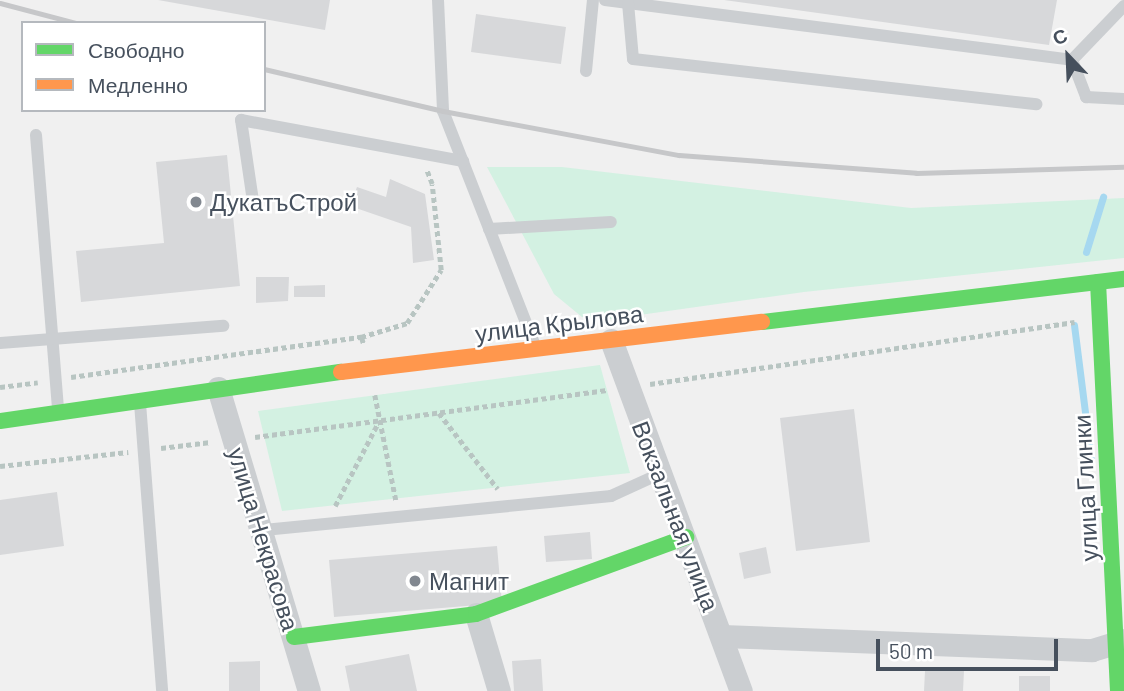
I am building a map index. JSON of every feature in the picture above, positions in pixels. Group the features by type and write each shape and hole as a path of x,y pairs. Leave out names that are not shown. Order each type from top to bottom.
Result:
{"main road":[{"name":"улица Крылова","path":"0,421 371,368 1124,279"},
{"name":"улица Глинки","path":"1098,282 1120,640 1118,691"},
{"path":"294,637 476,614 686,537"}],"street":[{"name":"Вокзальная улица","path":"611,340 657,475 686,537 741,691"},
{"name":"улица Некрасова","path":"218,388 264,530 309,691"},
{"path":"476,614 499,691"},
{"path":"722,636 1092,650 1120,640"}],"lane":[{"path":"438,0 443,111 536,348"},
{"path":"586,71 593,0"},
{"path":"605,0 1072,60"},
{"path":"628,3 633,59 1037,104"},
{"path":"1072,60 1124,6"},
{"path":"1072,60 1086,97 1124,99"},
{"path":"253,201 241,120 463,161"},
{"path":"36,135 58,412"},
{"path":"489,229 611,222"},
{"path":"0,343 223,326"},
{"path":"140,399 162,691"},
{"path":"264,530 611,496 657,475"}],"path":[{"path":"0,387 361,337 407,323 441,270 432,184 419,153"},
{"path":"0,466 234,439 627,387 1100,318"},
{"path":"361,337 371,368 399,516"},
{"path":"438,412 511,504"},
{"path":"326,524 380,420"}],"green space":[{"path":"487,167 562,167 911,208 1124,198 1124,258 804,292 611,319 582,317 554,294"},
{"path":"600,365 630,473 282,511 258,411"}],"building":[{"path":"158,0 330,0 325,30"},
{"path":"724,0 1057,0 1049,45"},
{"path":"476,14 566,27 561,64 471,52"},
{"name":"ДукатъСтрой","path":"227,155 240,286 81,302 76,251 164,243 156,162"},
{"path":"390,179 425,194 434,260 413,263 411,227 350,206 357,187 386,197"},
{"path":"256,277 289,277 288,301 256,303"},
{"path":"325,285 325,297 294,297 294,286"},
{"path":"854,409 870,542 796,551 780,418"},
{"path":"57,492 64,546 0,555 0,500"},
{"path":"590,532 592,559 546,562 544,536"},
{"name":"Магнит","path":"497,546 502,603 334,617 329,560"},
{"path":"766,547 771,573 744,579 739,553"},
{"path":"409,654 417,691 350,691 345,666"},
{"path":"541,659 543,691 514,691 512,661"},
{"path":"260,661 260,691 229,691 229,662"},
{"path":"925,671 964,671 963,691 924,691"},
{"path":"1019,676 1050,676 1050,691 1019,691"}],"waterway":[{"path":"1086,252 1103,197"},
{"path":"1074,325 1091,460"}],"railway":[{"path":"0,3 68,21"},
{"path":"266,69 443,111 679,155 916,173 1124,167"}],"traffic: fast":[{"path":"762,322 1124,279"},
{"path":"1098,282 1118,691"},
{"path":"0,421 341,372"},
{"path":"294,637 476,614 686,537"}],"traffic: slow":[{"path":"341,372 762,322"}],"place":[{"name":"ДукатъСтрой","path":"196,202"},
{"name":"Магнит","path":"415,581"}]}
